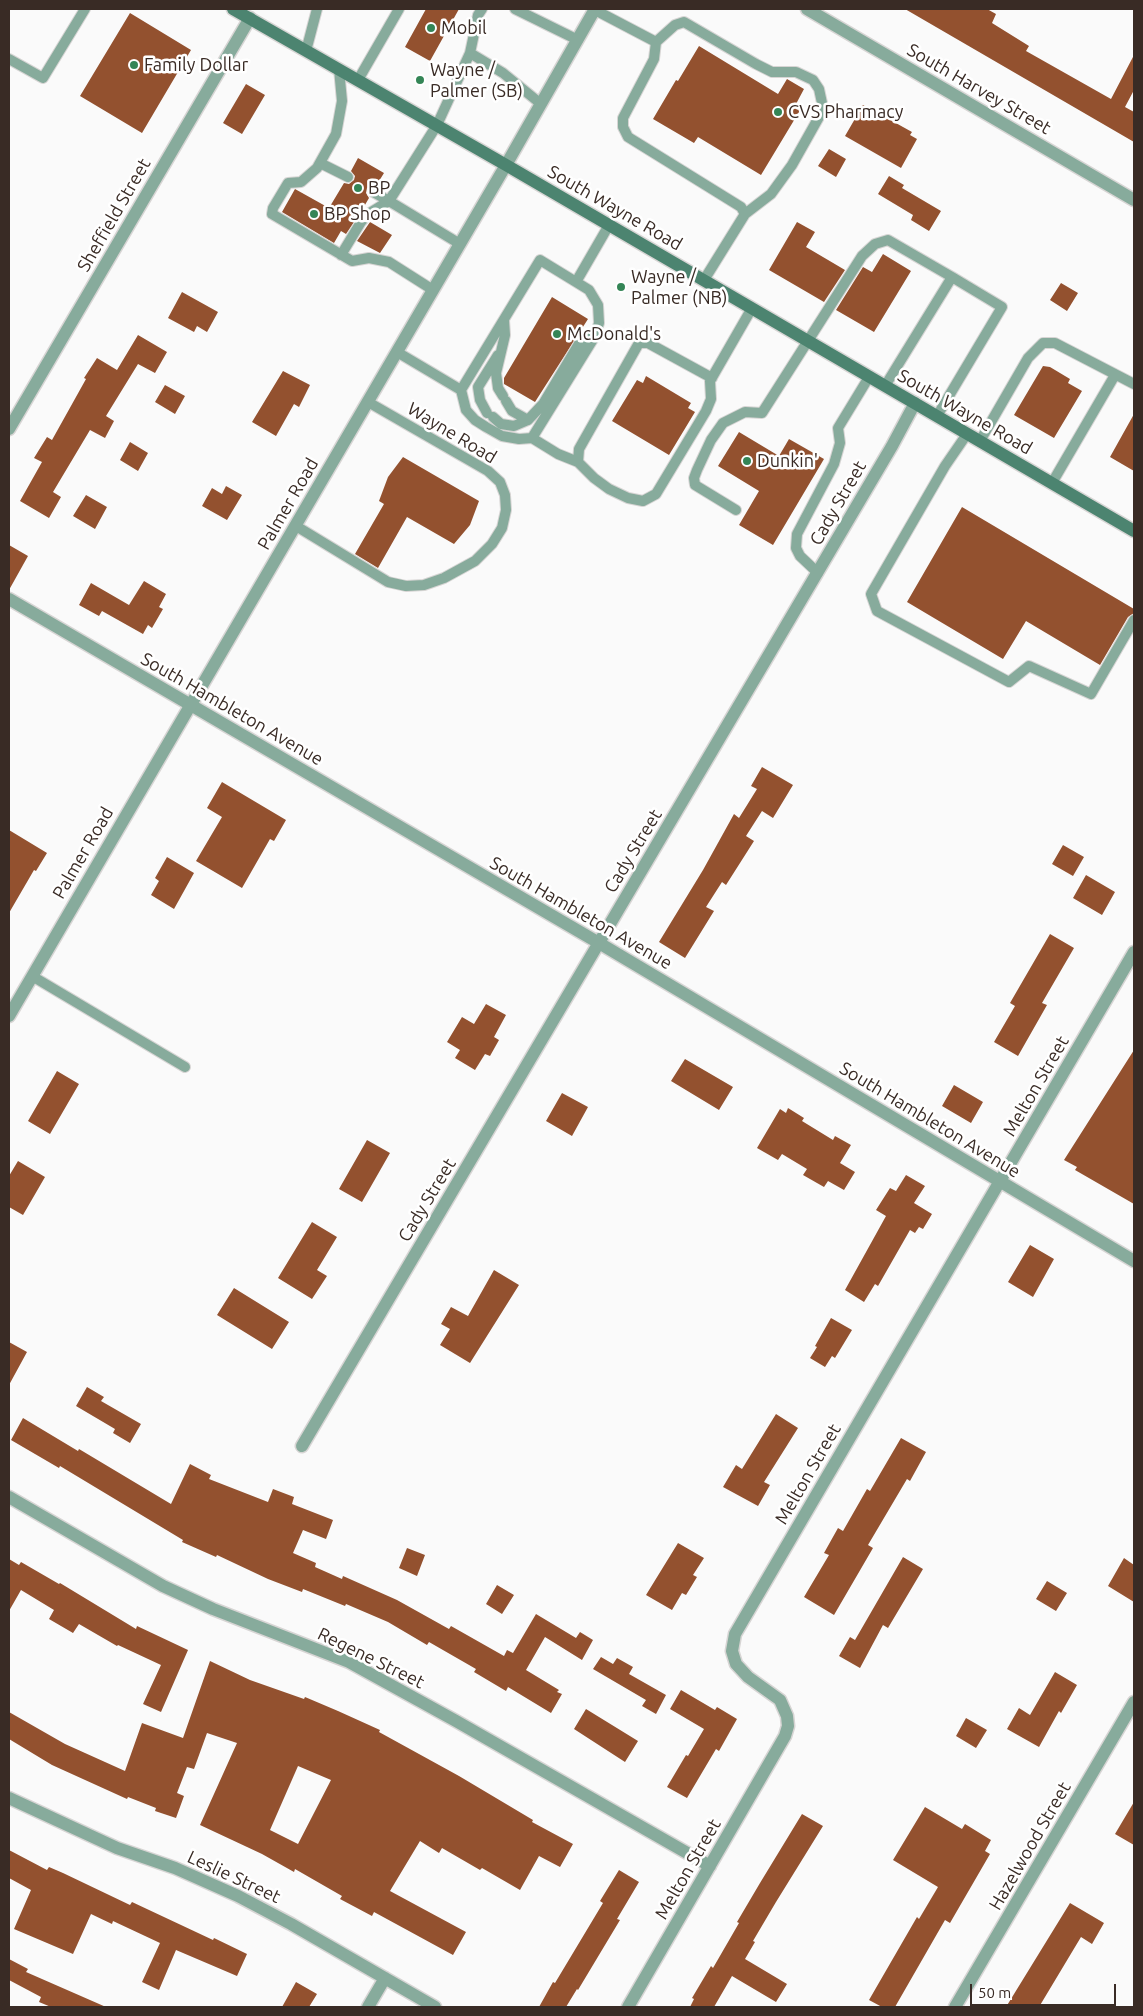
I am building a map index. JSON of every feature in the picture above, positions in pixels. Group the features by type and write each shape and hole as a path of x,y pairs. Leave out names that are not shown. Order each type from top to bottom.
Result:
{"main road":[{"name":"South Wayne Road","path":"233,9 437,125 1134,531"}],"street":[{"name":"Palmer Road","path":"9,1016 434,290 595,9"},
{"name":"South Harvey Street","path":"807,9 1134,200"},
{"name":"Sheffield Street","path":"9,429 250,18"},
{"name":"Cady Street","path":"302,1446 818,572 915,403"},
{"name":"South Hambleton Avenue","path":"9,599 598,943 1134,1261"},
{"name":"Melton Street","path":"628,2007 785,1736 788,1726 787,1716 780,1700 748,1677 736,1664 732,1651 735,1634 1134,952"},
{"name":"Regene Street","path":"9,1497 163,1586 213,1609 364,1670 710,1866"},
{"name":"Hazelwood Street","path":"955,2007 1134,1702"},
{"name":"Leslie Street","path":"9,1798 117,1848 175,1868 238,1896 291,1924 434,2007"},
{"path":"368,2007 385,1978"}],"lane":[{"path":"9,59 43,78 85,9"},
{"path":"306,51 317,9"},
{"path":"358,80 399,9"},
{"path":"341,255 360,222 368,214 389,201 437,125 470,53 478,16 482,9"},
{"path":"515,9 578,40"},
{"path":"595,9 656,42"},
{"path":"704,280 745,214 771,194 792,165 819,117 822,102 820,89 813,80 796,72 772,72 684,22 675,25 656,42 654,59 623,118 623,128 628,137 741,207 745,214"},
{"path":"470,53 503,73 541,104"},
{"path":"339,69 342,101 336,134 320,163 302,182 288,183 272,208 272,214 352,261 369,258 388,262 434,290"},
{"path":"320,163 348,177"},
{"path":"373,192 460,244"},
{"path":"576,282 609,225"},
{"path":"736,510 695,485 694,478 697,470 712,440 723,423 745,412 762,413 862,256 875,244 888,240 1002,307 937,416"},
{"path":"532,438 595,336 599,323 598,305 589,290 540,260 461,390 466,410 475,420 502,436 519,439 532,438 558,454 578,462 609,490 628,498 643,501 656,494 706,412 711,399 710,381 752,308"},
{"path":"886,386 952,277"},
{"path":"504,319 502,348 496,373 498,388 512,411 528,420"},
{"path":"502,348 478,387 480,400 490,415 501,424 514,426 528,420 543,404 583,337 595,336"},
{"path":"980,441 1028,358 1043,342 1055,343 1134,384"},
{"path":"578,462 579,449 639,343 648,343 712,378"},
{"path":"397,352 461,390"},
{"path":"1052,483 1115,374"},
{"path":"818,572 800,556 796,548 796,534 834,464 840,443 838,428 869,376"},
{"name":"Wayne Road","path":"296,526 388,582 406,586 424,585 444,578 475,561 492,544 502,528 506,510 505,496 500,482 488,472 368,402"},
{"path":"968,434 946,466 871,594 877,611 1009,682 1029,666 1091,694 1134,620"},
{"path":"32,976 185,1067"}],"building":[{"path":"426,9 459,9 430,61 405,47"},
{"path":"905,9 987,9 996,14 992,23 1029,46 1026,51 1111,99 1134,55 1134,90 1125,107 1134,112 1134,142"},
{"path":"130,13 191,50 142,133 80,96"},
{"name":"CVS Pharmacy","path":"699,46 778,94 787,79 804,89 796,104 802,107 761,175 698,137 694,143 653,119"},
{"path":"246,84 265,95 242,134 223,123"},
{"path":"863,105 886,115 885,117 912,132 910,135 917,139 901,168 845,136"},
{"path":"829,149 846,159 836,177 818,166"},
{"path":"358,158 384,173 376,186 372,185 367,188 366,193 369,198 362,210 346,234 341,231 334,243 282,212 295,189 329,208 344,183 349,184 354,180 355,176 351,171"},
{"path":"889,176 904,185 902,188 941,211 929,231 911,220 913,215 878,194"},
{"path":"370,222 392,235 380,253 357,241"},
{"path":"797,222 815,232 806,247 845,270 824,302 769,270"},
{"path":"883,254 911,271 874,332 836,310 863,267 872,272"},
{"path":"1061,283 1078,293 1067,311 1050,300"},
{"path":"182,292 218,312 207,332 197,326 194,332 168,318"},
{"path":"552,297 588,319 535,402 504,384 504,378"},
{"path":"138,335 167,352 155,373 138,364 106,416 114,421 105,438 90,430 53,492 61,497 49,518 20,501 42,462 34,458 47,437 52,440 86,379 84,378 97,358 117,370"},
{"path":"1043,366 1050,367 1070,379 1068,383 1082,391 1054,438 1014,415"},
{"path":"283,371 310,385 299,407 294,404 276,436 252,422"},
{"path":"646,376 691,403 688,408 695,412 669,455 612,421 637,380 643,383"},
{"path":"165,385 185,396 175,414 155,402"},
{"path":"1134,414 1134,471 1110,457"},
{"path":"739,432 779,456 789,439 824,459 773,545 739,525 759,491 718,466"},
{"path":"130,442 148,453 138,471 120,460"},
{"path":"403,457 479,501 470,525 454,544 407,517 378,568 355,554 384,504 379,501 388,477"},
{"path":"226,486 242,495 227,520 202,506 212,488 222,494"},
{"path":"86,495 107,507 95,529 73,516"},
{"path":"962,507 1134,609 1134,613 1128,617 1100,665 1026,621 1003,659 907,602"},
{"path":"9,545 28,556 9,590"},
{"path":"144,581 166,594 159,607 163,609 152,628 148,625 143,634 102,611 99,616 79,605 91,583 129,605"},
{"path":"762,767 793,785 773,818 762,811 746,836 754,841 726,885 722,882 706,907 714,911 685,958 659,942 703,870 734,814 739,818 757,789 751,786"},
{"path":"222,782 286,820 274,841 270,839 242,888 196,861 222,817 207,808"},
{"path":"9,830 47,853 36,871 34,870 9,913"},
{"path":"1063,845 1084,857 1073,876 1052,864"},
{"path":"167,857 194,873 174,909 151,895 159,881 155,878"},
{"path":"1086,875 1115,892 1102,915 1073,898"},
{"path":"1050,934 1074,948 1042,1003 1047,1005 1018,1056 994,1042 1015,1006 1010,1003"},
{"path":"486,1004 506,1015 494,1037 499,1040 490,1056 485,1054 475,1070 455,1058 460,1050 447,1042 462,1017 474,1024"},
{"path":"1134,1050 1134,1204 1075,1170 1077,1167 1064,1160"},
{"path":"685,1059 733,1087 719,1110 671,1081"},
{"path":"57,1071 79,1084 50,1134 28,1121"},
{"path":"954,1085 983,1102 971,1123 942,1106"},
{"path":"562,1093 588,1107 572,1136 546,1121"},
{"path":"788,1108 804,1118 802,1121 833,1140 835,1136 851,1145 840,1163 855,1172 844,1190 828,1181 824,1187 803,1175 807,1169 782,1154 778,1160 757,1148 780,1109 786,1113"},
{"path":"367,1140 390,1153 362,1202 339,1189"},
{"path":"18,1161 45,1177 23,1215 9,1207 9,1176"},
{"path":"906,1175 925,1186 914,1203 932,1214 923,1229 919,1227 915,1233 910,1230 878,1286 875,1284 864,1302 845,1290 886,1216 876,1210 890,1188 896,1191"},
{"path":"312,1222 337,1237 317,1270 327,1276 312,1299 278,1278"},
{"path":"1030,1245 1054,1259 1033,1297 1008,1282"},
{"path":"494,1270 519,1285 470,1363 440,1345 450,1329 441,1324 451,1307 468,1316"},
{"path":"234,1288 289,1322 272,1349 217,1315"},
{"path":"831,1318 852,1330 835,1358 832,1356 825,1367 810,1358"},
{"path":"9,1342 27,1352 9,1385"},
{"path":"87,1387 104,1397 101,1401 141,1424 130,1443 113,1433 115,1429 76,1406"},
{"path":"776,1414 798,1428 764,1482 770,1485 758,1506 723,1487 736,1465 742,1469"},
{"path":"23,1418 171,1504 190,1464 211,1475 209,1479 268,1502 273,1489 294,1497 292,1504 333,1520 326,1539 303,1530 293,1553 316,1563 315,1567 342,1579 343,1576 397,1600 449,1629 451,1626 504,1656 507,1650 513,1653 536,1614 576,1638 580,1632 593,1640 582,1660 545,1637 526,1670 559,1690 557,1692 562,1694 551,1713 508,1687 506,1691 474,1672 476,1669 429,1642 427,1645 388,1622 346,1604 345,1606 303,1589 302,1592 268,1579 217,1555 216,1557 182,1542 183,1540 60,1466 59,1468 11,1440"},
{"path":"901,1438 926,1452 910,1481 907,1479 868,1545 873,1548 834,1615 804,1597 829,1555 824,1553 838,1528 843,1531 867,1489 870,1491"},
{"path":"678,1543 704,1558 693,1575 697,1577 686,1595 682,1593 672,1610 646,1595"},
{"path":"407,1548 425,1555 417,1576 399,1568"},
{"path":"903,1557 923,1569 888,1628 883,1625 860,1668 839,1656 850,1637 855,1640"},
{"path":"1124,1558 1134,1565 1134,1602 1108,1586"},
{"path":"9,1559 19,1565 21,1562 60,1583 136,1629 137,1626 188,1650 161,1712 143,1704 161,1665 117,1646 79,1624 73,1633 49,1619 54,1610 21,1590 9,1611"},
{"path":"1047,1581 1067,1593 1056,1611 1036,1599"},
{"path":"497,1585 514,1595 502,1614 486,1604"},
{"path":"601,1657 613,1664 617,1658 633,1667 629,1674 666,1695 656,1714 642,1706 646,1700 593,1669"},
{"path":"210,1661 250,1680 304,1699 305,1697 380,1730 379,1732 459,1776 533,1820 532,1822 573,1844 560,1867 539,1856 520,1890 442,1848 439,1853 420,1841 390,1891 466,1932 453,1955 374,1912 372,1916 340,1899 342,1896 295,1869 294,1872 262,1854 200,1825 237,1743 207,1733 194,1769 187,1767 177,1793 184,1796 176,1818 155,1811 156,1808 128,1797 127,1799 52,1765 9,1739 9,1712 65,1744 125,1771 142,1723 183,1738","holes":["298,1766 331,1780 298,1844 270,1830"]},
{"path":"1055,1672 1077,1685 1061,1713 1059,1711 1039,1747 1007,1729 1019,1708 1030,1715"},
{"path":"681,1690 715,1710 717,1707 737,1719 719,1751 716,1749 687,1798 667,1787 704,1729 670,1709"},
{"path":"586,1709 638,1741 625,1762 574,1729"},
{"path":"966,1718 987,1730 976,1748 956,1736"},
{"path":"1134,1802 1134,1845 1115,1834"},
{"path":"925,1807 962,1829 965,1824 991,1840 985,1851 990,1854 950,1923 945,1920 895,2007 882,2007 869,2000 917,1917 919,1919 938,1887 893,1860"},
{"path":"802,1814 823,1826 753,1941 755,1942 745,1959 787,1984 776,2002 732,1976 714,2007 690,2007 694,1999 692,1998 711,1966 713,1968 739,1923 737,1922"},
{"path":"9,1850 47,1870 49,1867 130,1905 132,1902 247,1954 237,1976 176,1950 159,1990 142,1982 160,1943 113,1921 112,1924 91,1914 73,1954 14,1929 31,1890 9,1878"},
{"path":"619,1870 639,1882 617,1919 620,1920 566,2007 539,2007 603,1903 600,1901"},
{"path":"1070,1903 1104,1923 1092,1944 1081,1937 1039,2007 1006,2007"},
{"path":"9,1959 28,1969 26,1972 106,2007 51,2007 39,2002 41,1997 9,1980"},
{"path":"296,1982 317,1994 309,2007 282,2007"}],"place":[{"name":"Mobil","path":"431,28"},
{"name":"Family Dollar","path":"134,65"},
{"name":"Wayne / Palmer (SB)","path":"420,80"},
{"name":"CVS Pharmacy","path":"778,112"},
{"name":"BP","path":"358,188"},
{"name":"BP Shop","path":"314,214"},
{"name":"Wayne / Palmer (NB)","path":"621,287"},
{"name":"McDonald's","path":"557,334"},
{"name":"Dunkin'","path":"747,461"}]}
